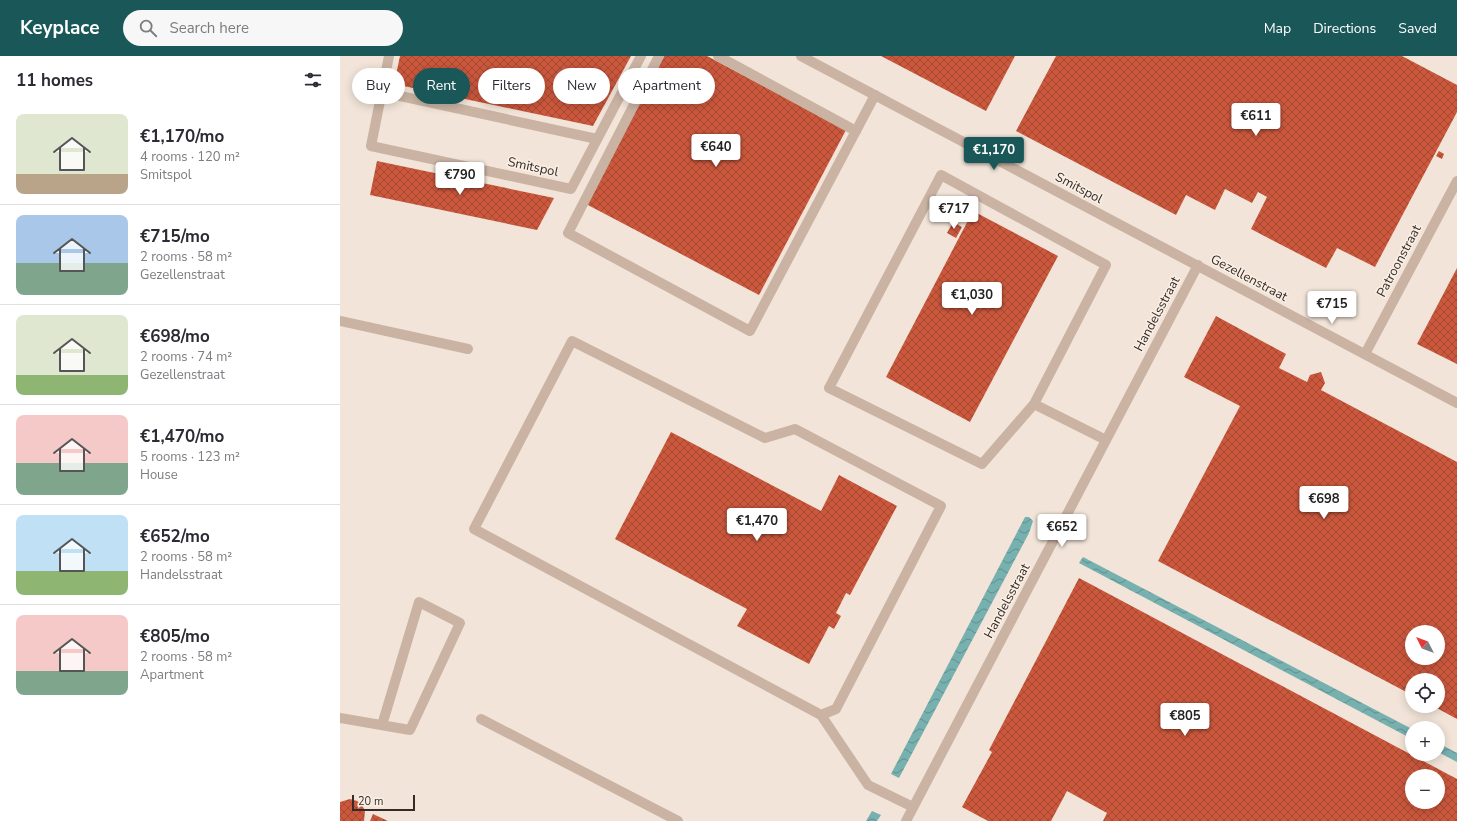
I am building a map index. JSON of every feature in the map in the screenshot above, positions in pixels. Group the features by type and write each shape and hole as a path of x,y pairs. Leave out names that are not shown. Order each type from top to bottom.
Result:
{"street":[{"name":"Smitspol","path":"387,68 389,56"},
{"name":"Smitspol","path":"380,104 371,146 571,188 641,56"},
{"path":"659,56 568,233 750,331 875,95"},
{"path":"718,56 856,131"},
{"name":"Smitspol","path":"801,56 1198,266"},
{"path":"405,97 597,139"},
{"path":"940,175 1106,265 1034,404 982,464 829,388 940,175"},
{"name":"Patroonstraat","path":"1365,354 1457,181"},
{"name":"Gezellenstraat","path":"1198,266 1457,404"},
{"name":"Handelsstraat","path":"908,820 913,807 1198,266"},
{"path":"340,320 468,349"},
{"path":"821,715 836,709 941,506 795,429 765,438 572,340 474,529 821,715 868,785 913,807"},
{"path":"1034,404 1106,440"},
{"path":"340,718 410,730 460,623 419,602 382,725"},
{"path":"481,719 678,821"}],"water":[{"path":"1025,517 1029,517 1033,521 1029,533 899,778 891,774"},
{"path":"1083,557 1405,725 1405,735 1079,563"},
{"path":"1445,747 1457,753 1457,762 1445,756"},
{"path":"872,811 881,815 877,821 866,821"}],"building":[{"path":"400,56 631,56 624,68 618,68 618,80 610,95 610,68 553,68 553,104 605,104 593,126 489,104 545,104 545,68 478,68 478,102 470,100 470,68 413,68 413,88 405,86 405,68 397,68"},
{"path":"664,56 707,56 846,130 759,295 586,204 639,104 715,104 715,68 658,68"},
{"path":"881,56 1015,56 986,111"},
{"path":"1056,56 1402,56 1457,85 1457,112 1375,267 1337,248 1326,268 1251,229 1267,197 1258,192 1252,203 1225,189 1215,210 1186,195 1176,215 1016,131"},
{"path":"1439,151 1444,154 1442,159 1436,156"},
{"path":"377,161 554,198 537,230 370,195"},
{"path":"973,211 1058,256 970,422 886,377"},
{"path":"953,222 962,227 956,238 947,233"},
{"path":"1457,268 1457,364 1417,344"},
{"path":"1216,316 1286,354 1279,368 1307,382 1310,375 1321,372 1325,383 1321,390 1457,462 1457,719 1445,712 1445,673 1405,673 1405,691 1158,561 1240,406 1184,377"},
{"path":"671,432 821,511 839,475 897,506 850,595 846,593 836,613 841,616 834,629 829,626 809,664 737,626 747,609 615,539"},
{"path":"1079,578 1405,751 1405,761 1423,761 1438,769 1405,769 1405,809 1445,809 1445,773 1457,779 1457,821 1103,821 1107,813 1067,791 1051,821 988,821 962,807 992,752 989,750"},
{"path":"350,799 357,801 362,805 365,811 364,821 340,821 340,802"},
{"path":"373,814 388,821 370,821"}]}
